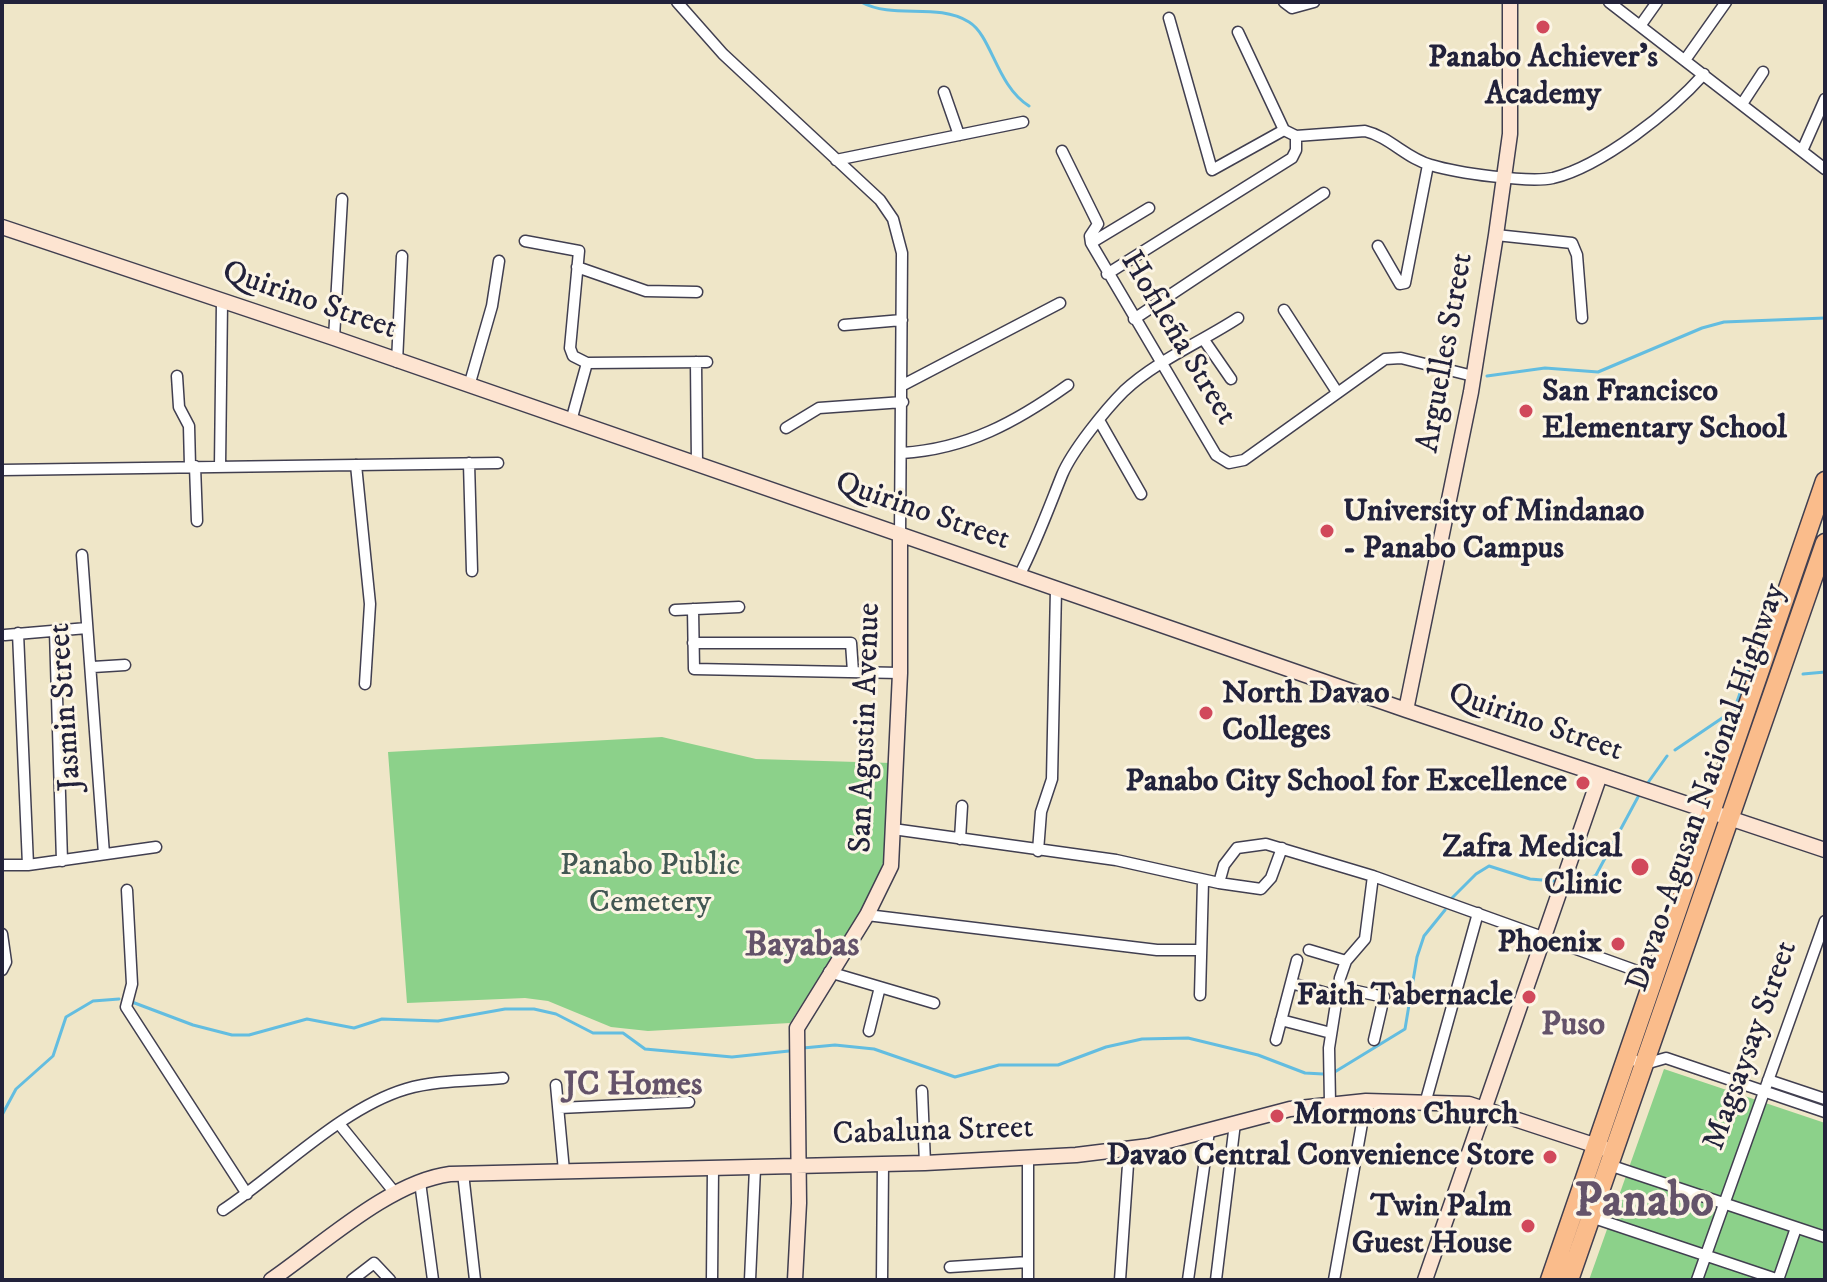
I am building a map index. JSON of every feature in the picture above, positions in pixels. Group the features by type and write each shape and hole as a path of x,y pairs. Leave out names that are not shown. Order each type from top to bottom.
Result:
{"highway":[{"name":"Davao-Agusan National Highway","path":"1636,1061 1654,977 1710,813 1817,529 1825,481"},
{"name":"Davao-Agusan National Highway","path":"1550,1280 1582,1214 1606,1154 1636,1061 1729,819 1825,543"},
{"name":"Davao-Agusan National Highway","path":"1569,1280 1582,1214"}],"street":[{"path":"677,2 723,54 880,200 893,219 902,253 900,536"},
{"path":"1284,2 1292,8 1314,2"},
{"name":"Arguelles Street","path":"1406,710 1473,376 1496,235 1512,87 1510,2"},
{"path":"1609,2 1825,169"},
{"path":"1640,26 1657,2"},
{"path":"1685,60 1726,2"},
{"path":"1169,18 1212,170 1284,130"},
{"path":"1238,32 1284,130 1296,136 1365,131 1376,134 1428,165 1504,176 1545,179 1580,166 1650,125 1704,74"},
{"path":"1742,104 1763,72"},
{"path":"944,92 959,135"},
{"path":"1802,151 1825,99"},
{"path":"836,160 1023,122"},
{"path":"1107,274 1292,158 1296,150 1296,136"},
{"path":"1062,151 1098,224 1090,236 1091,243 1149,208"},
{"path":"1378,246 1398,282 1405,283 1428,165"},
{"path":"1134,319 1324,193"},
{"path":"334,338 342,199"},
{"name":"Quirino Street","path":"2,227 334,338 1406,710 1825,850"},
{"path":"1496,235 1572,243 1577,255 1582,318"},
{"path":"525,241 576,249 580,254 570,348 573,356 587,363 702,362 697,465"},
{"name":"Hofileña Street","path":"1091,243 1216,455 1229,463 1244,460 1379,362 1393,358 1473,376"},
{"path":"397,362 402,256"},
{"path":"469,386 492,306 499,261"},
{"path":"577,267 646,291 697,292"},
{"path":"220,466 222,302"},
{"path":"903,385 1060,303"},
{"path":"1284,310 1337,392"},
{"path":"1019,576 1044,527 1063,473 1126,390 1161,364 1238,318"},
{"path":"844,325 902,320"},
{"path":"1204,340 1231,379"},
{"path":"571,421 587,363"},
{"path":"177,376 178,403 189,426 197,521"},
{"path":"902,453 940,450 970,442 1023,417 1068,385"},
{"path":"786,428 819,408 903,402"},
{"path":"1100,422 1141,494"},
{"path":"469,463 472,571"},
{"path":"2,470 498,463"},
{"path":"356,465 370,604 365,684"},
{"name":"San Agustin Avenue","path":"795,1280 799,1166 797,1028 867,915 889,873 900,673 900,536"},
{"name":"Jasmin Street","path":"82,555 93,667 104,854"},
{"path":"1038,851 1041,812 1052,779 1056,589"},
{"path":"675,610 739,607"},
{"path":"693,609 694,669 900,673"},
{"path":"5,635 87,628"},
{"path":"55,631 62,861"},
{"path":"18,633 28,865"},
{"path":"693,643 851,643 853,672"},
{"path":"93,667 125,665"},
{"path":"1426,1280 1600,775"},
{"path":"960,839 962,806"},
{"path":"893,829 1116,860 1203,881 1261,889 1271,878 1282,848"},
{"path":"1219,883 1224,865 1237,848 1259,843 1373,876 1654,977"},
{"path":"2,865 28,865 156,847"},
{"path":"1330,1103 1331,1033 1338,991 1346,961 1365,939 1373,876"},
{"path":"1200,995 1203,881"},
{"path":"127,890 132,984 126,1007 247,1194"},
{"path":"1426,1100 1478,913"},
{"path":"867,915 1157,950 1200,950"},
{"name":"Magsaysay Street","path":"1697,1280 1825,921"},
{"path":"2,934 6,962 2,970"},
{"path":"1309,950 1346,961"},
{"path":"1276,1040 1297,960"},
{"path":"829,972 934,1003"},
{"path":"1291,983 1384,997 1374,1040"},
{"path":"869,1031 880,987"},
{"path":"1281,1020 1331,1033"},
{"path":"1636,1061 1666,1058 1825,1112"},
{"path":"223,1210 376,1102 406,1089 503,1078"},
{"path":"1768,1080 1825,1099"},
{"path":"556,1085 564,1171"},
{"path":"922,1091 925,1163"},
{"name":"Cabaluna Street","path":"271,1280 395,1193 420,1182 463,1173 755,1168 1028,1158 1129,1150 1330,1103 1426,1100 1485,1107 1606,1154"},
{"path":"1334,1280 1366,1101"},
{"path":"559,1108 689,1102"},
{"path":"1216,1280 1235,1123"},
{"path":"340,1125 395,1193"},
{"path":"1188,1280 1209,1131"},
{"path":"1120,1280 1129,1150"},
{"path":"1606,1154 1724,1204 1825,1237"},
{"path":"1028,1158 1028,1280"},
{"path":"882,1280 883,1164"},
{"path":"750,1280 755,1168"},
{"path":"712,1280 713,1169"},
{"path":"463,1173 475,1280"},
{"path":"420,1182 433,1280"},
{"path":"1582,1214 1778,1280 1796,1228"},
{"path":"950,1267 1028,1262"},
{"path":"352,1280 371,1264 378,1266 390,1280"}],"green space":[{"name":"Panabo Public Cemetery","path":"662,737 756,759 891,763 885,857 872,894 790,1023 648,1031 611,1027 548,1001 525,998 407,1003 388,752"},
{"path":"1664,1069 1825,1123 1825,1280 1589,1280"}],"waterway":[{"path":"861,2 887,10 943,13 969,22 983,38 1009,86 1029,106"},
{"path":"1487,376 1545,368 1598,372 1702,328 1724,322 1825,318"},
{"path":"1675,750 1734,710 1753,657"},
{"path":"1803,674 1825,672"},
{"path":"1647,784 1667,756"},
{"path":"1572,880 1589,879 1596,875 1638,797"},
{"path":"1452,898 1476,874 1489,866 1530,879 1554,881"},
{"path":"1333,1073 1405,1029 1417,957 1424,936 1445,910"},
{"path":"2,1115 16,1089 53,1056 66,1017 93,1001 119,999"},
{"path":"132,1002 193,1025 232,1035 249,1035 307,1019 354,1028 382,1019 438,1021 505,1009 534,1009 556,1014 593,1033 623,1033 645,1049 732,1057 789,1051"},
{"path":"803,1048 835,1045 874,1049 955,1077 999,1065 1058,1065 1106,1047 1142,1039 1188,1038 1258,1055 1305,1073 1323,1074"}],"place":[{"name":"Panabo Achiever's Academy","path":"1543,27"},
{"name":"San Francisco Elementary School","path":"1526,411"},
{"name":"University of Mindanao - Panabo Campus","path":"1327,531"},
{"name":"North Davao Colleges","path":"1206,713"},
{"name":"Panabo City School for Excellence","path":"1583,783"},
{"name":"Zafra Medical Clinic","path":"1640,867"},
{"name":"Phoenix","path":"1618,944"},
{"name":"Faith Tabernacle","path":"1529,997"},
{"name":"Mormons Church","path":"1277,1116"},
{"name":"Davao Central Convenience Store","path":"1550,1157"},
{"name":"Twin Palm Guest House","path":"1528,1226"}],"district":[{"name":"Bayabas","path":"802,948"},
{"name":"Puso","path":"1573,1027"},
{"name":"JC Homes","path":"633,1087"},
{"name":"Panabo","path":"1644,1205"}]}
